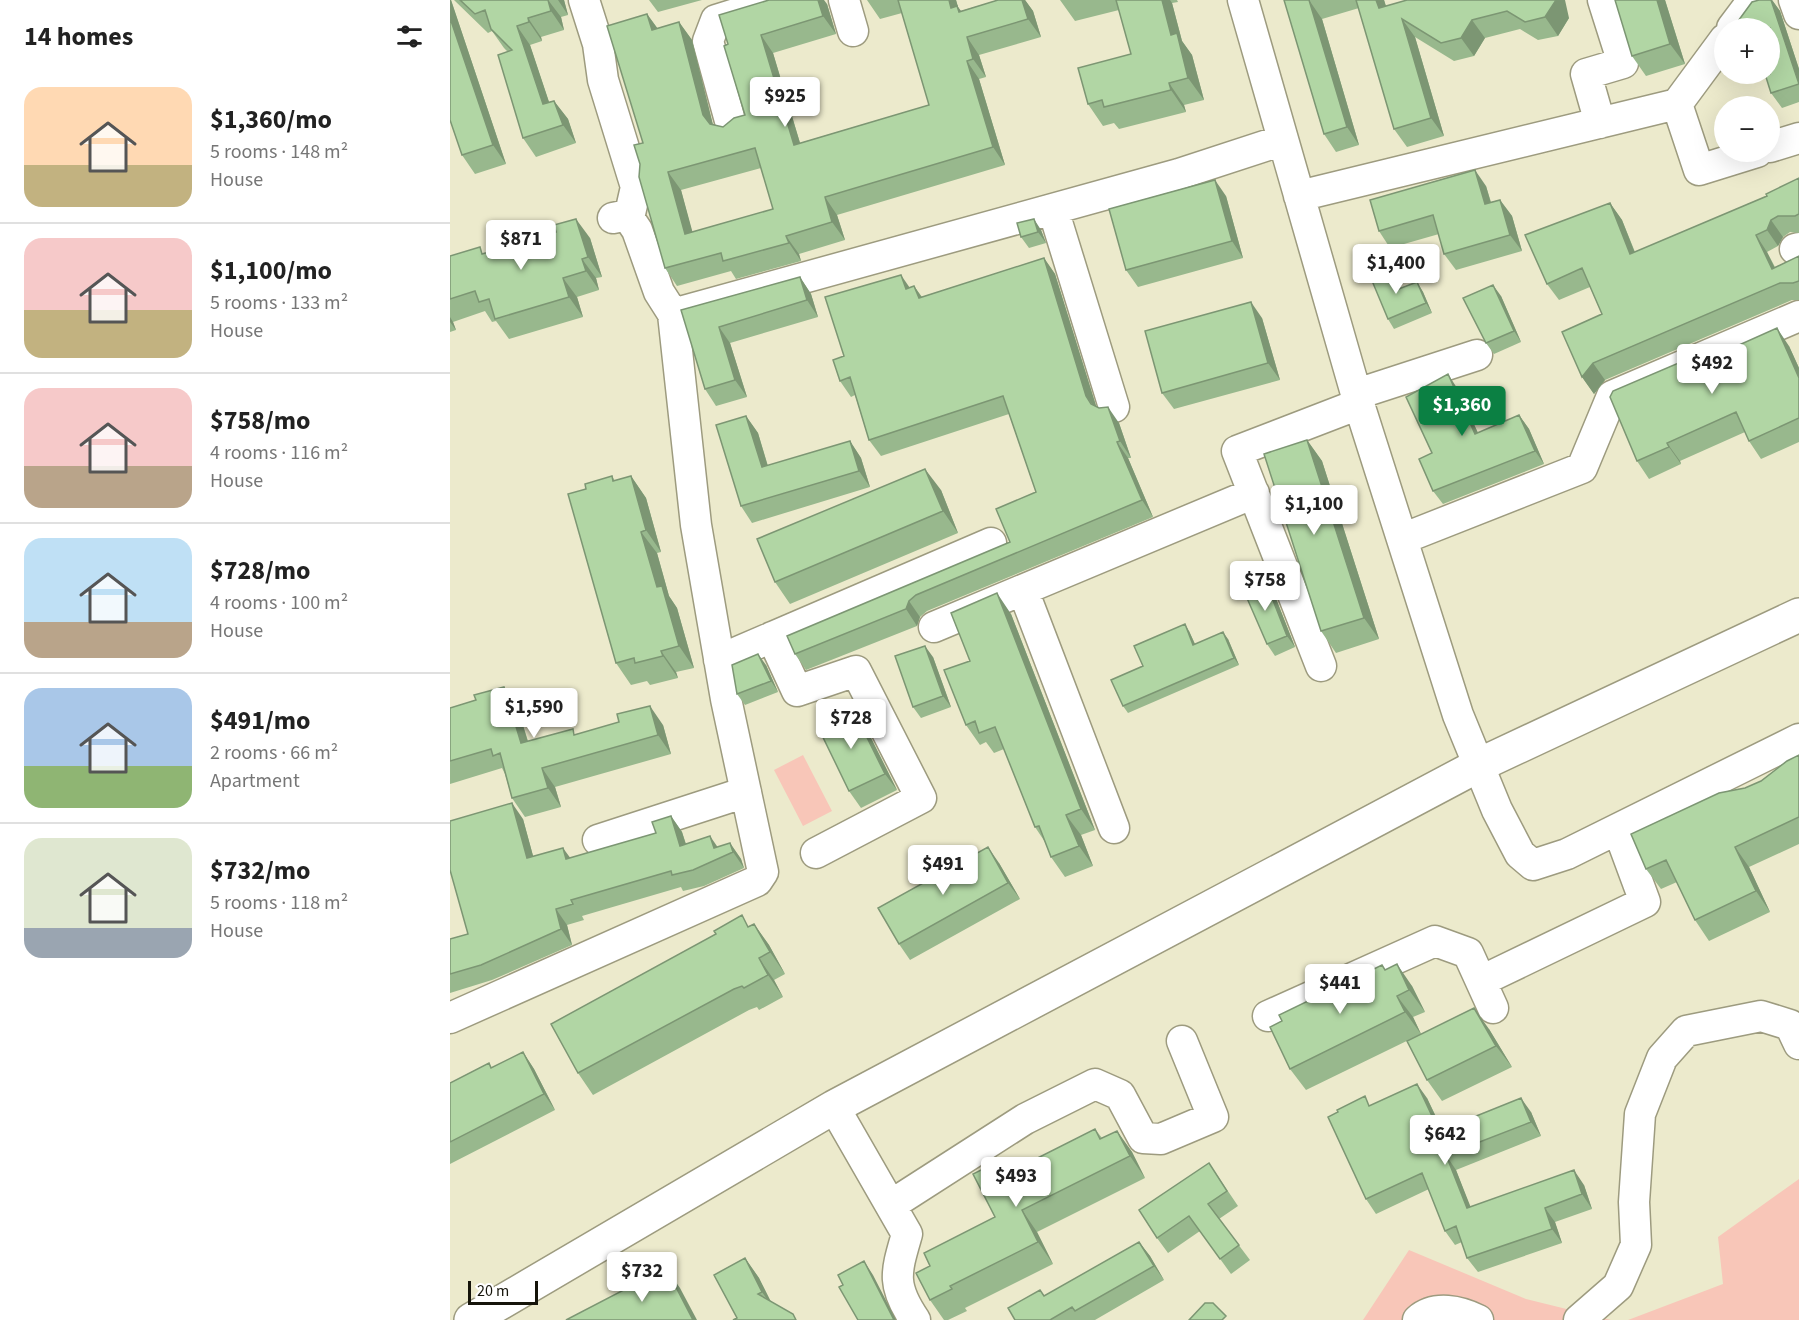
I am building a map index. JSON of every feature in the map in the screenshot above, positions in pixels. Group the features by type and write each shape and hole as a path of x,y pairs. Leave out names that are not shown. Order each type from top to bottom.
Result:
{"main road":[{"path":"471,1320 834,1107 1479,765 1799,615"}],"street":[{"path":"450,1018 757,881 763,872 719,660 696,525 673,314 659,292 637,230 621,218 636,187 603,80 598,44 584,0"},
{"path":"732,128 708,41 716,20 781,0"},
{"path":"844,0 853,31"},
{"path":"1243,0 1358,399 1458,715 1497,810 1520,854 1533,865 1567,854 1799,739"},
{"path":"1600,123 1586,74 1623,63 1603,0"},
{"path":"1740,18 1753,0"},
{"path":"1794,0 1799,14"},
{"path":"1299,196 1677,104 1714,54"},
{"path":"1677,104 1699,170 1724,162"},
{"path":"1780,144 1799,138"},
{"path":"673,314 1179,174 1282,140"},
{"path":"1053,209 1114,407"},
{"path":"1402,539 1582,468 1612,396 1799,316"},
{"path":"1321,666 1237,450 1358,399 1477,355"},
{"path":"934,627 1254,493"},
{"path":"719,660 992,543"},
{"path":"1023,590 1114,828"},
{"path":"772,637 797,691 856,671 921,798 816,853"},
{"path":"1696,790 1712,797 1744,796 1767,786 1791,767 1799,754"},
{"path":"598,840 746,792"},
{"path":"1481,981 1645,902 1618,829"},
{"path":"1268,1016 1435,941 1468,953 1493,1008"},
{"path":"1579,1320 1618,1286 1636,1245 1634,1202 1640,1114 1662,1058 1686,1031 1761,1016 1790,1025 1799,1044"},
{"path":"891,1205 1025,1119 1095,1084 1120,1095 1143,1138 1161,1139 1213,1117 1182,1041"},
{"path":"834,1107 907,1234 895,1274 907,1308 915,1320"},
{"path":"1418,1320 1437,1311 1463,1312 1478,1320"}],"shaded area":[{"path":"803,755 832,811 803,826 774,770"},
{"path":"1799,1179 1799,1320 1628,1320 1723,1284 1718,1237"},
{"path":"1409,1250 1526,1299 1611,1320 1363,1320"}],"building":[{"path":"460,0 548,0 551,11 528,18 529,22 517,26 543,104 554,101 563,125 523,138 498,55 512,50 491,29 485,10 475,14"},
{"path":"769,0 818,0 823,16 761,35 794,145 929,105 898,0 949,0 951,8 957,6 959,12 998,0 1022,0 1028,19 967,37 973,59 967,61 993,147 825,197 832,222 786,236 789,243 723,261 721,253 665,268 639,177 640,164 634,145 643,143 607,26 647,14 652,30 679,22 703,115 710,124 723,127 734,118 745,115 724,46 728,44 719,15","holes":["755,148 773,209 685,234 668,172"]},
{"path":"1116,0 1162,0 1171,35 1177,33 1188,78 1169,83 1171,90 1104,107 1102,100 1088,104 1078,68 1131,54"},
{"path":"1284,0 1309,0 1347,127 1324,134"},
{"path":"1356,0 1376,0 1379,8 1407,0 1556,0 1545,17 1525,22 1507,11 1472,20 1461,38 1441,43 1402,19 1431,118 1394,129"},
{"path":"1615,0 1657,0 1670,44 1632,56"},
{"path":"1771,0 1777,18 1740,18 1752,2"},
{"path":"450,18 493,145 462,155 450,120"},
{"path":"1780,27 1799,84 1771,93 1768,84 1780,84"},
{"path":"1475,170 1485,204 1500,200 1510,235 1444,254 1433,215 1379,231 1370,200"},
{"path":"1799,178 1799,214 1778,216 1771,220 1767,230 1756,235 1772,269 1799,256 1799,281 1780,283 1593,363 1582,377 1562,332 1602,314 1582,268 1547,284 1525,235 1610,203 1630,254 1767,196 1766,194"},
{"path":"1215,180 1232,241 1126,270 1109,209"},
{"path":"576,219 588,257 582,259 586,271 563,278 569,297 495,319 489,299 479,302 475,291 450,299 450,256 480,247 482,254 556,232 554,225"},
{"path":"1034,219 1038,232 1021,237 1017,223"},
{"path":"1044,258 1086,396 1091,404 1099,408 1108,407 1120,441 1117,442 1142,500 916,595 909,601 906,609 795,654 787,636 1010,542 996,509 1036,492 1003,396 869,440 850,377 840,381 833,360 844,356 825,297 901,275 906,289 914,286 919,298"},
{"path":"1387,269 1396,290 1417,282 1426,303 1388,319 1370,276"},
{"path":"800,277 807,300 719,327 735,380 705,389 681,310"},
{"path":"1493,285 1514,331 1486,343 1463,298"},
{"path":"1251,302 1268,363 1162,393 1145,331"},
{"path":"1777,328 1799,378 1799,418 1749,441 1736,412 1667,443 1669,447 1637,461 1610,397 1613,391 1716,347 1719,354"},
{"path":"1448,374 1475,434 1519,415 1535,451 1433,491 1419,459 1432,453 1406,397"},
{"path":"746,416 762,467 850,441 859,471 741,506 716,425"},
{"path":"1307,440 1364,618 1321,631 1264,454"},
{"path":"925,469 943,511 775,582 757,539"},
{"path":"612,476 613,481 631,476 646,530 641,532 657,587 662,586 679,646 661,651 663,656 635,663 634,658 616,663 568,494 586,489 585,484"},
{"path":"1265,580 1287,636 1267,644 1243,589"},
{"path":"997,593 1081,809 1066,815 1079,846 1051,857 1039,826 1035,827 995,727 979,733 975,721 966,725 944,670 970,661 951,613"},
{"path":"1185,624 1193,645 1223,632 1234,658 1123,706 1111,680 1143,666 1134,646"},
{"path":"925,646 943,696 913,707 895,656"},
{"path":"758,654 771,681 737,694 732,665"},
{"path":"504,687 521,743 573,729 574,735 619,722 617,714 650,706 658,735 542,768 548,788 512,798 500,753 493,756 491,749 450,761 450,708 476,700 474,695"},
{"path":"853,709 885,774 849,791 818,727"},
{"path":"1799,755 1799,817 1735,847 1756,891 1695,920 1666,860 1646,869 1631,834 1719,793 1745,788 1761,781 1787,761"},
{"path":"512,803 527,858 563,848 566,859 656,833 652,822 671,816 680,846 710,836 714,848 730,843 733,852 693,870 672,875 671,871 571,900 573,904 556,909 561,929 481,965 450,974 450,939 468,934 450,870 450,821"},
{"path":"988,847 1008,883 899,944 878,908"},
{"path":"742,915 748,927 754,924 770,952 759,958 768,975 744,988 742,986 734,989 578,1073 551,1024 716,934 714,931"},
{"path":"1397,964 1409,990 1397,996 1405,1012 1290,1069 1270,1027 1282,1021 1279,1015 1382,965 1385,970"},
{"path":"1474,1008 1496,1046 1427,1080 1407,1041"},
{"path":"523,1052 544,1094 450,1142 450,1083 489,1063 491,1068"},
{"path":"1417,1084 1439,1131 1521,1098 1531,1122 1446,1155 1467,1208 1574,1170 1582,1194 1545,1208 1552,1229 1467,1258 1456,1226 1445,1231 1422,1173 1366,1199 1328,1117 1365,1096 1369,1106"},
{"path":"1095,1129 1100,1139 1117,1131 1130,1156 1022,1210 1038,1242 950,1286 952,1289 930,1300 916,1273 930,1266 924,1253 995,1217 973,1174 999,1161 1006,1174"},
{"path":"1209,1163 1227,1191 1208,1204 1239,1245 1220,1259 1189,1216 1157,1238 1139,1210"},
{"path":"1139,1242 1154,1266 1075,1311 1072,1307 1050,1320 1015,1320 1008,1308 1040,1290 1044,1296"},
{"path":"745,1258 762,1292 758,1294 793,1314 796,1320 733,1320 737,1318 714,1275"},
{"path":"864,1261 894,1320 858,1320 839,1287 843,1285 838,1275"},
{"path":"666,1268 693,1320 566,1320"},
{"path":"1205,1303 1213,1303 1226,1316 1222,1320 1189,1320"}]}
